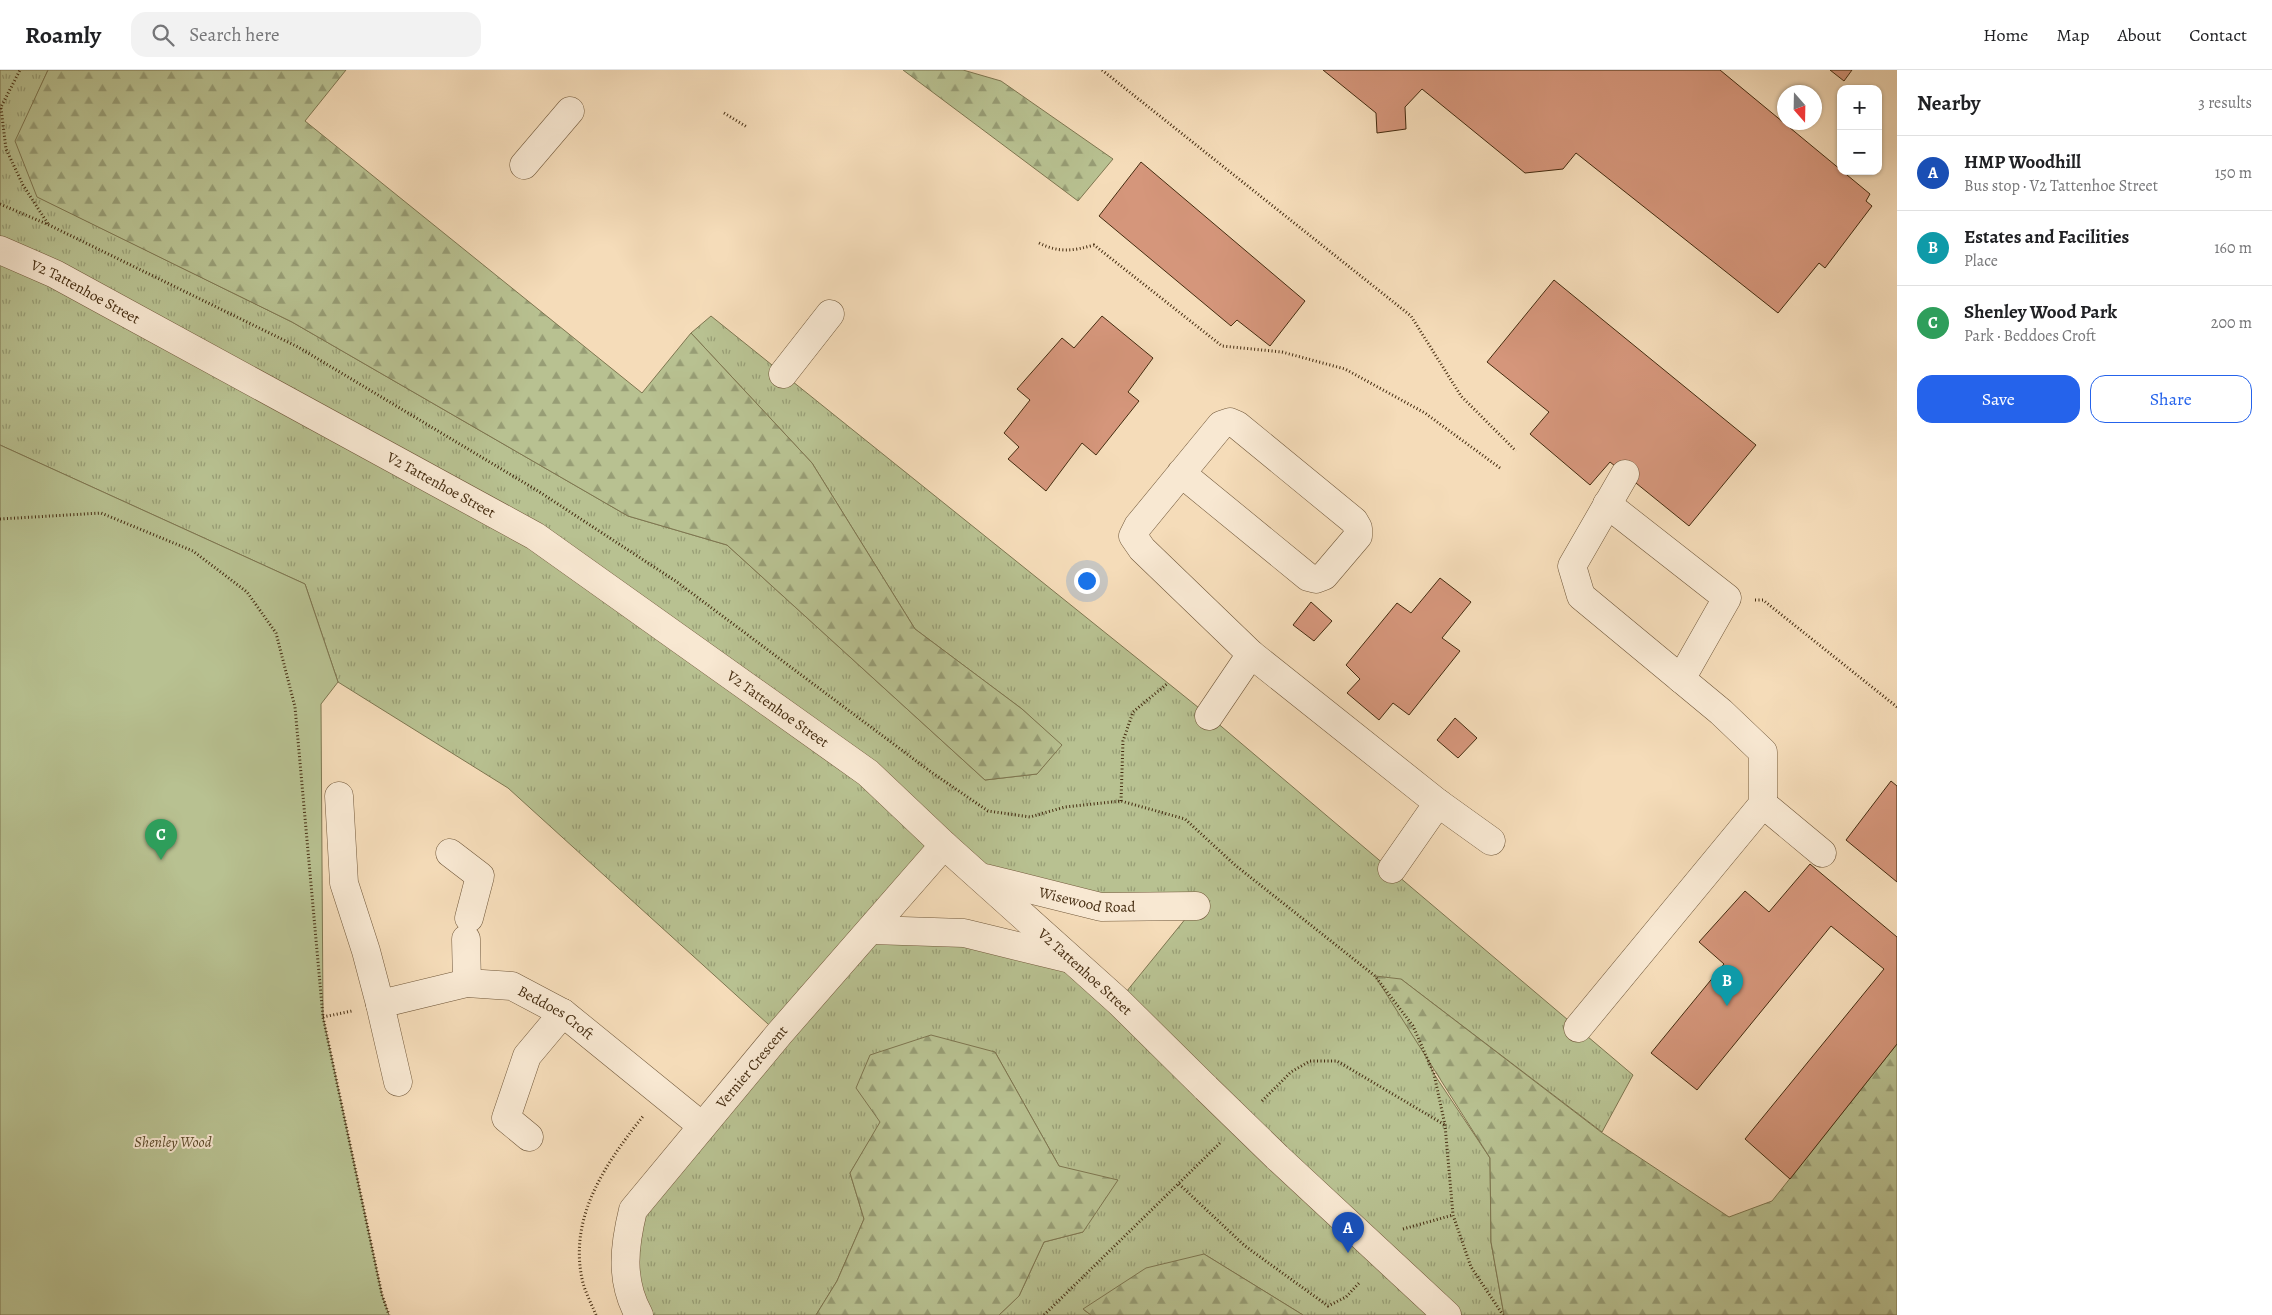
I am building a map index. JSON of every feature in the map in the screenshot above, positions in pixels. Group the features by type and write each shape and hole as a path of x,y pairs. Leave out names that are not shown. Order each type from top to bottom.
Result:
{"street":[{"path":"524,165 570,111"},
{"name":"V2 Tattenhoe Street","path":"0,250 55,274 535,536 868,773 944,845 982,877 1119,1002 1276,1157 1448,1315"},
{"path":"783,374 830,314"},
{"path":"1181,473 1308,577 1316,579 1324,576 1358,536 1358,528 1354,521 1237,425 1230,422 1221,425 1181,473 1138,526 1133,536 1142,549 1251,654 1438,803 1491,841"},
{"path":"1578,1028 1763,804 1763,752 1721,712 1580,596 1572,566 1625,474"},
{"path":"1607,504 1727,598 1681,679"},
{"path":"1209,716 1251,654"},
{"path":"339,796 344,884 366,952 398,1082"},
{"path":"1392,869 1438,803"},
{"path":"1763,804 1822,853"},
{"name":"Vernier Crescent","path":"629,1311 625,1272 625,1243 633,1210 779,1034 872,930 944,845"},
{"path":"450,853 480,876 467,929 467,983"},
{"name":"Wisewood Road","path":"982,877 1101,907 1196,906"},
{"path":"872,930 964,933 1072,960"},
{"name":"Beddoes Croft","path":"380,1004 467,983 512,986 563,1013 702,1126"},
{"path":"529,1137 506,1118 527,1056 563,1013"}],"path":[{"path":"20,70 0,109 6,149 23,185 49,225"},
{"path":"1102,70 1411,316 1460,396 1516,451"},
{"path":"724,113 747,128"},
{"path":"0,204 49,225 298,347 538,491 678,582 931,772 988,811 1030,817 1065,807 1121,801 1185,819 1235,864 1375,976 1413,1026 1434,1074 1445,1124 1453,1215 1471,1267 1503,1315"},
{"path":"1040,243 1054,250 1080,249 1094,245 1222,346 1282,352 1345,369 1425,413 1500,468"},
{"path":"0,519 101,513 165,539 193,551 247,592 276,633 295,707 324,1017 382,1296 388,1315"},
{"path":"1727,598 1763,600 1897,707"},
{"path":"1121,801 1123,741 1133,712 1168,683"},
{"path":"1179,1184 1245,1246 1328,1306 1346,1296 1359,1283"},
{"path":"1403,1229 1453,1215"}],"green space":[{"path":"0,70 48,70 16,141 38,197 292,322 628,516 727,545 985,780 1037,774 1061,745 1022,709 915,629 812,463 691,333 711,316 1209,716 1633,1075 1602,1132 1401,979 1413,1026 1434,1074 1490,1158 1491,1242 1504,1315 1303,1315 1204,1254 1084,1310 1091,1315 999,1315 1019,1296 1044,1242 1083,1232 1059,1166 995,1052 881,1122 850,1173 864,1219 837,1281 816,1315 639,1315 625,1243 779,1034 508,788 338,682 305,584 0,445","holes":["945,845 981,877 1195,907 1118,1002 1072,959 873,929"]},
{"path":"48,70 346,70 305,121 642,393 691,333 812,463 915,629 1022,709 1062,745 1037,774 985,780 727,545 628,516 292,322 37,197 15,141"},
{"path":"903,70 963,70 1001,81 1113,159 1078,201"},
{"name":"Shenley Wood","path":"0,445 305,584 338,682 321,704 323,1017 382,1295 389,1315 0,1315"},
{"path":"1375,976 1401,979 1601,1132 1729,1217 1772,1201 1897,1044 1897,1315 1504,1315 1491,1242 1490,1158"},
{"path":"931,1035 995,1052 1059,1166 1118,1180 1083,1232 1044,1242 1019,1296 999,1315 816,1315 837,1281 864,1219 850,1173 880,1122 856,1088 870,1055"},
{"path":"1204,1254 1303,1315 1091,1315 1083,1309 1146,1268"}],"building":[{"path":"1323,70 1720,70 1777,117 1777,130 1793,130 1837,167 1837,175 1847,175 1870,194 1866,201 1872,206 1825,268 1819,263 1778,313 1576,153 1563,169 1525,173 1422,89 1405,107 1406,129 1377,133 1376,113"},
{"path":"1830,70 1852,70 1844,81"},
{"path":"1141,162 1305,301 1270,346 1237,320 1231,326 1099,216"},
{"path":"1554,280 1756,445 1689,526 1610,462 1590,485 1530,434 1549,412 1487,362"},
{"path":"1102,316 1153,358 1128,392 1139,401 1096,455 1082,443 1046,491 1008,459 1019,447 1004,433 1030,400 1017,389 1062,338 1074,348"},
{"path":"1440,578 1471,602 1442,638 1460,651 1409,715 1393,703 1379,720 1347,693 1360,679 1346,665 1397,603 1411,613"},
{"path":"1311,602 1332,621 1314,641 1293,625"},
{"path":"1455,718 1477,738 1458,758 1437,740"},
{"path":"1891,781 1897,786 1897,882 1846,840"},
{"path":"1810,864 1897,937 1897,1044 1790,1179 1745,1139 1884,969 1831,926 1697,1090 1651,1053 1724,964 1699,942 1745,891 1769,912"}],"place":[{"name":"Shenley Wood Park","path":"161,860"},
{"name":"Estates and Facilities","path":"1727,1006"},
{"name":"HMP Woodhill","path":"1348,1253"}]}
